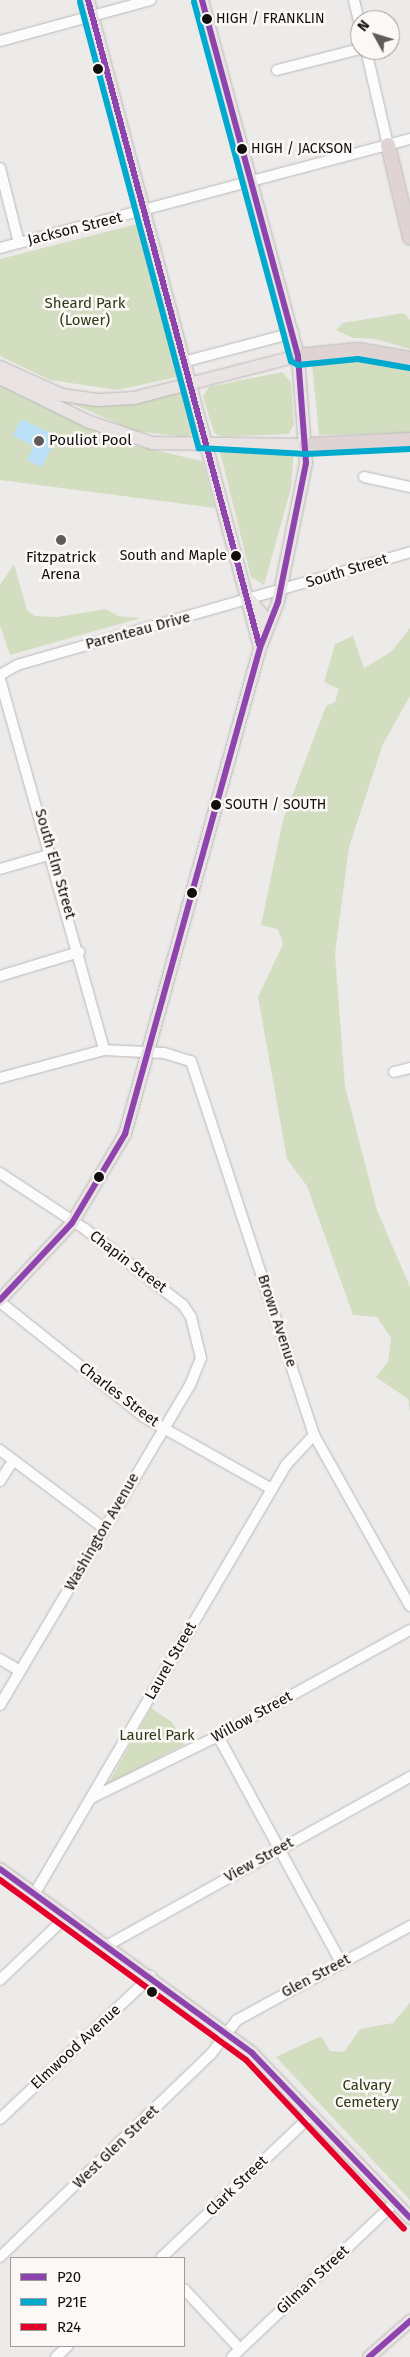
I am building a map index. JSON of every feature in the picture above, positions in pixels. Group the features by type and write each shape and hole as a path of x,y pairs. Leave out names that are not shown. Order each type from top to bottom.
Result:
{"highway":[{"path":"388,146 410,208"},
{"path":"388,146 410,238"},
{"path":"298,356 358,350 410,359"},
{"path":"306,445 410,440"},
{"path":"390,441 410,450"}],"main road":[{"path":"88,0 187,361 206,443 250,601 262,614 260,648"},
{"path":"0,1301 72,1223 125,1134 150,1054 260,648 278,592 306,445 298,356 293,333 202,0"},
{"path":"0,367 62,395 98,400 134,398 298,356"},
{"path":"0,378 127,436 152,443 306,445"},
{"path":"0,1869 151,1976 226,2032 313,2114 410,2218"},
{"path":"397,2206 410,2224"},
{"path":"391,2336 410,2312"},
{"path":"369,2357 410,2321"}],"street":[{"path":"0,41 151,0"},
{"path":"277,70 350,52"},
{"path":"368,60 388,146"},
{"name":"Jackson Street","path":"0,248 251,183 410,139"},
{"path":"0,168 19,243"},
{"path":"187,361 293,333"},
{"path":"364,476 410,487"},
{"name":"South Street","path":"278,592 410,552"},
{"name":"Parenteau Drive","path":"0,677 17,665 278,592"},
{"name":"South Elm Street","path":"0,677 52,854 104,1050"},
{"path":"0,869 52,854"},
{"path":"0,976 79,952"},
{"path":"0,1078 104,1050 150,1054"},
{"name":"Brown Avenue","path":"150,1054 191,1061 314,1435 410,1606"},
{"path":"394,1072 410,1068"},
{"name":"Chapin Street","path":"0,1173 72,1223 183,1305 191,1317 201,1358"},
{"name":"Charles Street","path":"0,1301 162,1428 272,1489"},
{"name":"Washington Avenue","path":"0,1705 105,1529 201,1358"},
{"name":"Laurel Street","path":"35,1893 272,1489 294,1453 314,1435"},
{"path":"0,1450 105,1529"},
{"path":"0,1481 13,1461"},
{"name":"Willow Street","path":"91,1798 218,1736 410,1630"},
{"path":"0,1659 20,1671"},
{"path":"218,1736 281,1848 341,1963"},
{"name":"View Street","path":"108,1945 410,1777"},
{"path":"0,1980 67,1916"},
{"name":"Glen Street","path":"226,2032 244,2014 410,1926"},
{"name":"Elmwood Avenue","path":"0,2119 151,1976"},
{"name":"West Glen Street","path":"0,2257 154,2110 226,2032"},
{"name":"Clark Street","path":"162,2257 313,2114"},
{"name":"Gilman Street","path":"232,2357 397,2206"},
{"path":"185,2291 240,2349"},
{"path":"56,2357 67,2347"}],"green space":[{"name":"Sheard Park (Lower)","path":"137,224 177,377 117,390 50,380 0,356 0,259"},
{"path":"404,313 410,320 410,349 375,339 353,338 336,330 343,323"},
{"path":"362,357 410,364 410,433 319,435 312,365"},
{"path":"282,372 291,382 294,425 289,434 223,437 214,433 203,396 209,387"},
{"path":"0,383 124,443 202,461 215,508 0,480"},
{"path":"184,392 196,432 187,437 135,431 73,404 143,401"},
{"path":"219,448 294,449 291,488 264,585 251,577"},
{"path":"14,564 27,610 35,616 57,617 106,609 118,616 141,618 10,655 0,625 0,585"},
{"path":"410,628 410,696 383,744 349,847 335,954 345,1086 377,1210 410,1287 410,1412 408,1399 376,1377 388,1362 391,1338 377,1317 353,1315 307,1186 287,1159 258,997 283,944 278,929 261,925 283,820 326,706 335,702 339,689 324,682 335,644 353,636 364,668 391,652"},
{"name":"Laurel Park","path":"151,1708 172,1722 184,1745 108,1784"},
{"name":"Calvary Cemetery","path":"410,2003 410,2200 276,2057 321,2036 330,2051 344,2052 360,2029 393,2023"}],"water":[{"name":"Pouliot Pool","path":"21,419 57,436 42,467 27,460 34,446 13,436"}],"transit line":[{"name":"P20","path":"88,0 260,648"},
{"name":"P20","path":"0,1300 72,1223 125,1134 260,648 278,602 306,463 298,356 202,0"},
{"name":"P21E","path":"80,2 199,448 306,454 410,449"},
{"name":"P21E","path":"194,2 291,361 298,365 358,359 409,368"},
{"name":"P20","path":"0,1869 252,2053 410,2218"},
{"name":"R24","path":"0,1880 246,2060 404,2229"},
{"name":"P20","path":"369,2357 410,2321"}],"place":[{"name":"HIGH / FRANKLIN","path":"207,19"},
{"name":"HIGH / JACKSON","path":"242,149"},
{"name":"Pouliot Pool","path":"39,441"},
{"name":"Fitzpatrick Arena","path":"61,540"},
{"name":"South and Maple","path":"236,556"},
{"name":"SOUTH / SOUTH","path":"216,805"}]}
